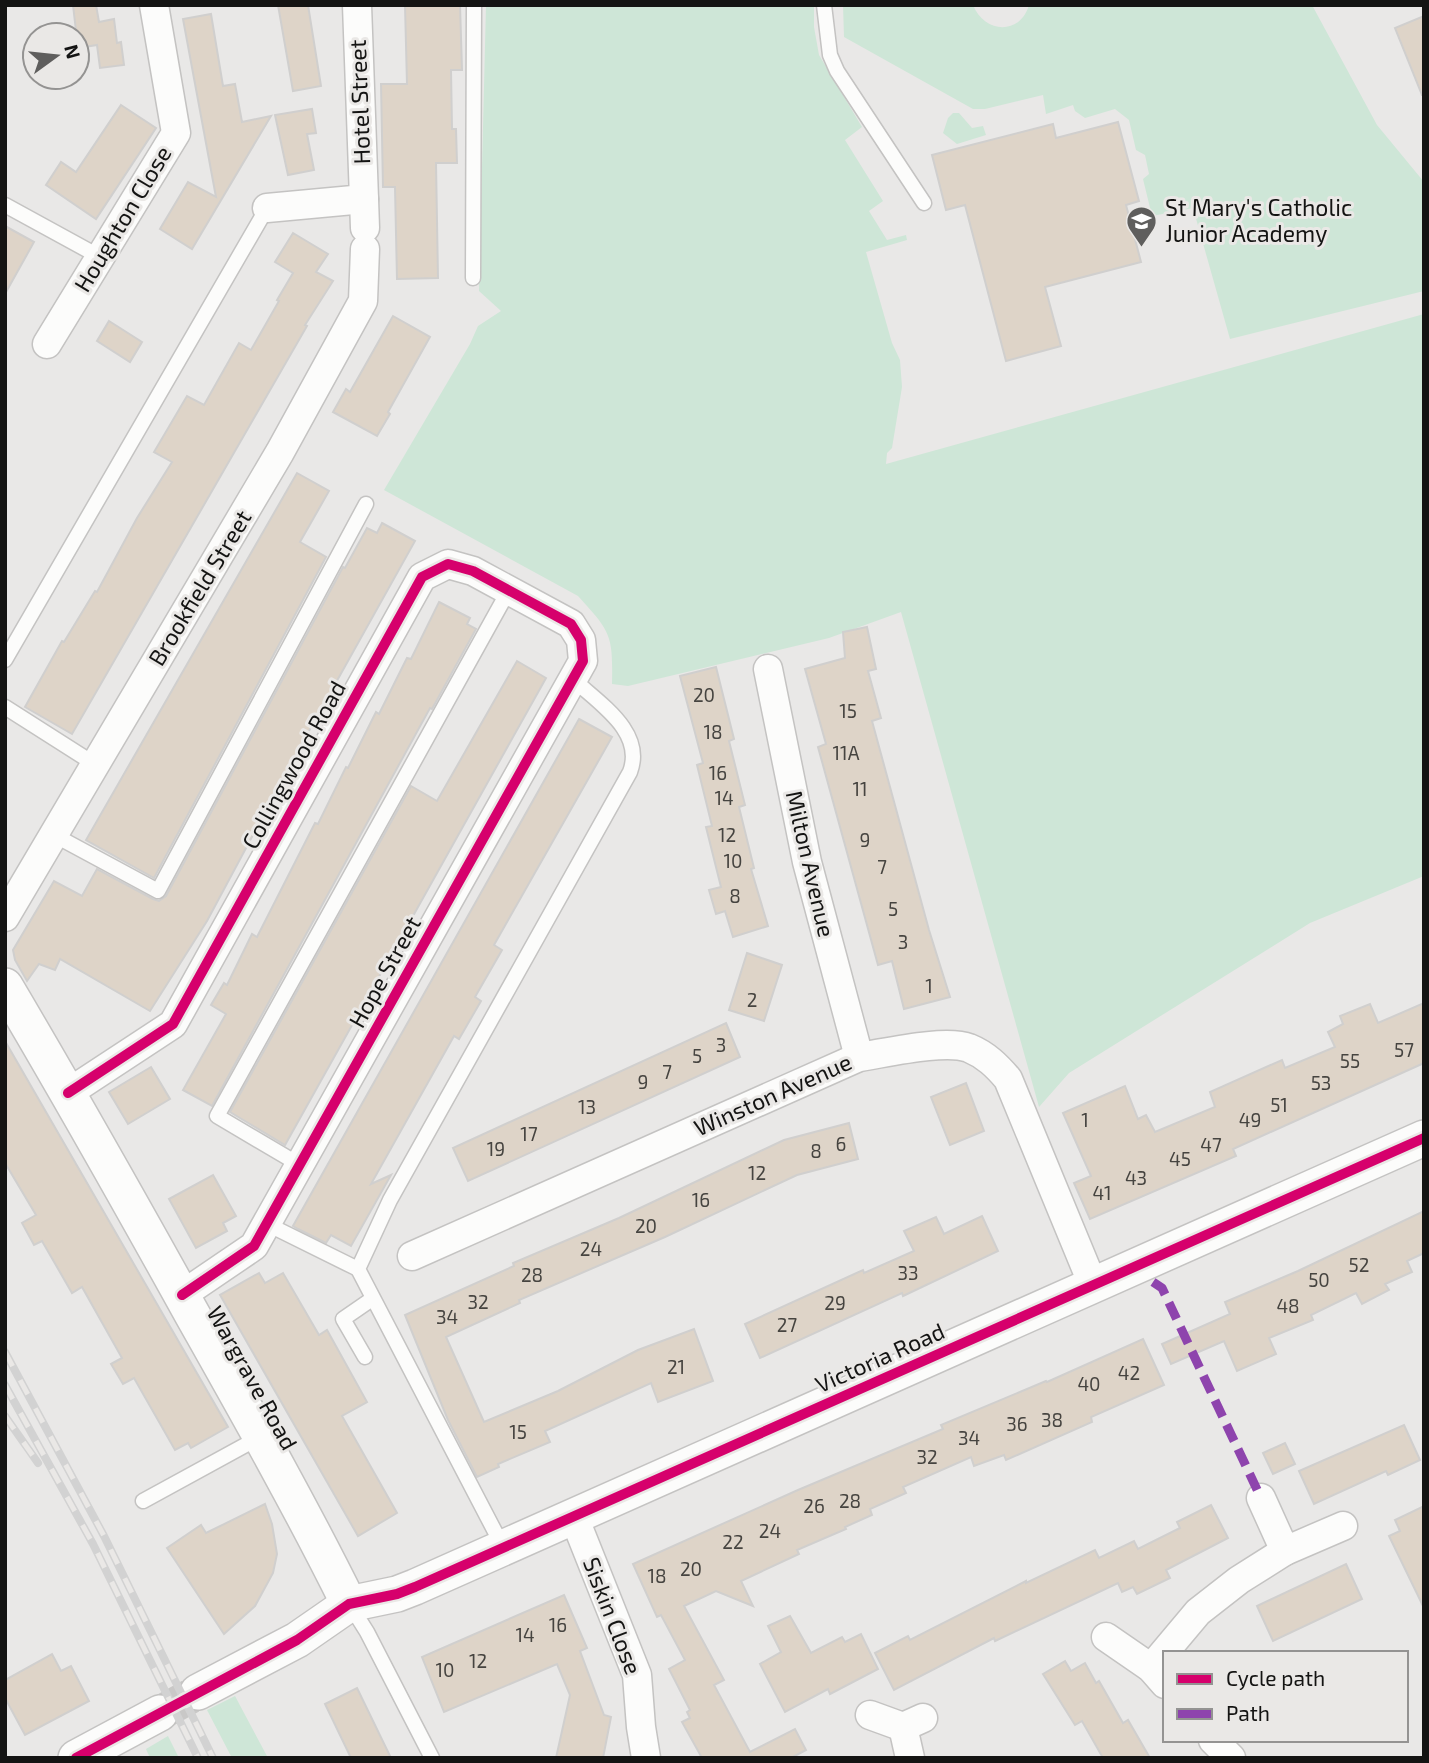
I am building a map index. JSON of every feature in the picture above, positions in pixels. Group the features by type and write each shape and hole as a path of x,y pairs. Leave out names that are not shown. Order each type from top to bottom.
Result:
{"street":[{"name":"Houghton Close","path":"47,344 176,133 154,5"},
{"name":"Hotel Street","path":"357,5 365,238"},
{"path":"267,208 364,199"},
{"name":"Brookfield Street","path":"5,917 280,452 363,302 365,238"},
{"name":"Collingwood Road","path":"68,1093 173,1024 422,577 448,564 473,571 571,624 581,640"},
{"name":"Hope Street","path":"181,1295 254,1246 574,680 583,661 581,640"},
{"name":"Milton Avenue","path":"768,669 807,862 859,1057"},
{"name":"Wargrave Road","path":"5,986 261,1436 310,1525 349,1604"},
{"name":"Winston Avenue","path":"412,1256 859,1057 933,1046 967,1047 990,1059 1009,1079 1093,1286"},
{"name":"Victoria Road","path":"349,1604 397,1594 1424,1138"},
{"path":"1261,1498 1286,1551"},
{"name":"Siskin Close","path":"574,1517 637,1675 646,1758"},
{"path":"1174,1651 1198,1612 1239,1580 1286,1551 1343,1526"},
{"path":"198,1692 297,1640 349,1604"},
{"path":"1106,1637 1158,1676"},
{"path":"76,1758 160,1713"},
{"path":"870,1715 913,1722 910,1758"},
{"path":"1215,1742 1231,1758"}],"lane":[{"path":"473,278 474,5"},
{"path":"824,5 828,48 837,71 924,203"},
{"path":"5,205 100,257"},
{"path":"5,660 267,208"},
{"path":"54,835 158,891 366,504"},
{"path":"300,1165 217,1116 509,590"},
{"path":"358,1269 390,1200 524,965 635,759 633,745 621,724 574,680"},
{"path":"5,707 96,765"},
{"path":"267,1224 358,1269 503,1547"},
{"path":"365,1357 343,1319 372,1299"},
{"path":"144,1501 261,1436"},
{"path":"349,1604 367,1632 432,1758"}],"green space":[{"path":"486,5 814,5 814,27 819,55 862,127 845,140 883,201 869,211 887,240 906,235 907,240 866,252 892,343 900,360 902,387 892,448 887,453 886,464 1424,314 1424,876 1310,923 1069,1073 1039,1107 901,612 829,638 628,686 612,684 612,655 608,635 578,596 384,490 478,326 501,311 479,291"},
{"path":"843,5 973,5 985,21 1002,27 1018,22 1029,5 1312,5 1377,125 1424,182 1424,291 1230,339 1193,208 1152,216 1143,179 1149,174 1145,155 1136,150 1129,120 1115,109 1085,118 1075,111 1073,105 1046,114 1043,95 985,109 973,109 844,37"},
{"path":"953,113 959,113 972,128 983,126 986,135 957,144 943,133 948,118"},
{"path":"235,1696 268,1758 232,1758 207,1710"},
{"path":"168,1736 179,1758 150,1758 146,1749"}],"building":[{"path":"73,5 96,5 99,22 114,19 117,43 121,42 124,65 100,68 97,45 91,46 91,21 75,21"},
{"path":"278,5 308,5 321,86 293,91"},
{"path":"405,5 460,5 462,70 451,70 452,129 456,129 457,163 436,163 438,278 397,279 395,187 383,187 381,84 407,84"},
{"path":"211,14 223,86 235,84 242,122 271,116 192,249 160,229 188,182 216,197 183,19"},
{"path":"1424,16 1424,95 1422,95 1395,28"},
{"path":"121,105 156,128 96,219 46,185 61,162 76,172"},
{"path":"312,109 316,133 307,134 314,170 288,175 275,115"},
{"path":"1118,122 1139,201 1126,205 1141,262 1045,287 1061,346 1006,361 965,205 946,210 932,155 1053,124 1056,138"},
{"path":"5,226 34,242 5,294"},
{"path":"293,233 328,254 316,272 333,281 305,325 307,326 72,734 25,707 62,641 64,642 95,591 97,592 137,518 172,462 154,452 187,396 204,405 239,343 251,350 279,301 277,300 293,273 275,262"},
{"path":"393,316 430,337 377,436 333,412 346,389 350,392"},
{"path":"109,321 142,342 130,362 97,341"},
{"path":"297,473 329,491 300,542 326,557 154,878 86,840"},
{"path":"382,523 415,541 207,921 150,1011 60,959 55,970 39,964 27,981 15,960 13,950 54,881 82,896 97,869 153,899 159,901 166,896 343,567 345,568 367,528 377,533"},
{"path":"439,602 470,618 467,624 476,629 212,1106 183,1090 226,1014 211,1005 224,983 227,985 252,934 257,937 315,823 318,824 346,767 348,768 376,712 379,714 407,658 411,659"},
{"path":"867,627 876,669 868,671 881,718 872,721 950,997 904,1009 892,961 878,965 818,747 826,744 805,669 845,658 843,632"},
{"path":"517,661 546,678 285,1145 230,1112 411,786 437,801"},
{"path":"716,667 734,739 729,741 745,805 739,807 754,868 751,869 768,926 733,937 725,911 716,914 709,890 721,887 706,827 712,826 697,765 703,763 680,676"},
{"path":"579,719 612,737 494,945 502,950 475,997 481,1001 459,1039 454,1036 371,1184 391,1175 351,1246 331,1235 326,1243 298,1229 293,1226"},
{"path":"747,953 782,965 764,1021 729,1010"},
{"path":"1424,1003 1424,1063 1233,1149 1236,1156 1090,1219 1074,1183 1091,1176 1063,1113 1125,1086 1138,1119 1146,1115 1155,1132 1215,1107 1210,1092 1282,1060 1285,1068 1335,1047 1328,1032 1343,1024 1340,1016 1370,1004 1378,1023"},
{"path":"726,1023 740,1057 468,1181 453,1148"},
{"path":"5,1041 228,1427 191,1448 188,1443 175,1450 134,1378 123,1384 111,1364 122,1358 82,1287 72,1293 42,1241 34,1245 22,1223 36,1215 5,1163"},
{"path":"151,1067 170,1099 128,1124 109,1092"},
{"path":"966,1083 984,1131 950,1145 931,1097"},
{"path":"849,1123 858,1159 797,1175 665,1237 519,1300 520,1303 446,1337 484,1422 558,1391 638,1350 694,1329 713,1381 658,1402 651,1383 545,1431 550,1442 498,1464 499,1467 477,1477 448,1420 405,1315 784,1140"},
{"path":"213,1175 236,1216 223,1223 227,1231 196,1248 169,1199"},
{"path":"1424,1211 1424,1253 1407,1261 1412,1272 1385,1284 1389,1290 1362,1304 1356,1293 1311,1315 1313,1320 1269,1338 1276,1354 1237,1371 1224,1341 1171,1364 1162,1344 1230,1314 1225,1302 1298,1271"},
{"path":"982,1216 998,1251 760,1358 745,1324 863,1270 864,1273 914,1251 904,1231 936,1217 944,1234"},
{"path":"259,1273 265,1283 283,1273 319,1335 327,1330 367,1402 342,1416 397,1513 358,1536 220,1295"},
{"path":"1143,1339 1164,1385 1091,1417 1092,1422 1006,1460 1004,1455 974,1466 971,1457 903,1487 906,1493 870,1509 872,1515 797,1550 799,1554 741,1581 753,1606 716,1591 684,1606 724,1680 714,1685 750,1752 795,1729 806,1750 791,1758 702,1758 682,1722 690,1718 687,1712 690,1710 669,1669 685,1660 661,1615 657,1617 633,1564 943,1429 941,1425"},
{"path":"1404,1425 1420,1460 1388,1475 1386,1471 1314,1504 1299,1471"},
{"path":"1285,1443 1295,1464 1273,1474 1263,1453"},
{"path":"265,1504 272,1524 277,1554 273,1573 255,1606 224,1634 167,1548 201,1525 206,1533"},
{"path":"1211,1505 1228,1538 1166,1570 1170,1578 1137,1594 1133,1587 1122,1592 1118,1583 995,1641 994,1638 894,1690 875,1653 908,1636 910,1640 1026,1581 1095,1550 1099,1558 1134,1541 1138,1549 1180,1528 1177,1522"},
{"path":"1424,1506 1424,1608 1389,1536 1400,1531 1395,1520"},
{"path":"1346,1564 1362,1599 1273,1641 1257,1606"},
{"path":"564,1595 587,1648 580,1651 604,1715 611,1717 603,1758 556,1758 570,1695 557,1664 444,1712 422,1657"},
{"path":"790,1616 811,1653 842,1637 845,1642 861,1634 878,1669 830,1694 828,1689 785,1712 760,1664 781,1652 768,1626"},
{"path":"52,1654 61,1671 71,1666 89,1701 25,1735 5,1698 5,1680"},
{"path":"1065,1661 1071,1671 1085,1663 1096,1683 1099,1681 1123,1723 1128,1720 1150,1758 1103,1758 1082,1721 1075,1725 1043,1674"},
{"path":"357,1688 391,1758 351,1758 325,1704"}],"tunnel":[{"path":"160,1713 198,1692"}],"railway":[{"path":"5,1352 104,1536 213,1758"},
{"path":"5,1385 93,1544 198,1758"},
{"path":"5,1416 38,1463"}],"marked path":[{"path":"1153,1282 1162,1288 1261,1498"}],"cycle path":[{"path":"68,1093 173,1024 422,577 448,564 473,571 571,624 581,640 583,661 254,1246 182,1295"},
{"path":"76,1758 297,1640 349,1604 397,1594 415,1587 1424,1138"}],"place":[{"name":"St Mary's Catholic Junior Academy","path":"1142,248"}]}
